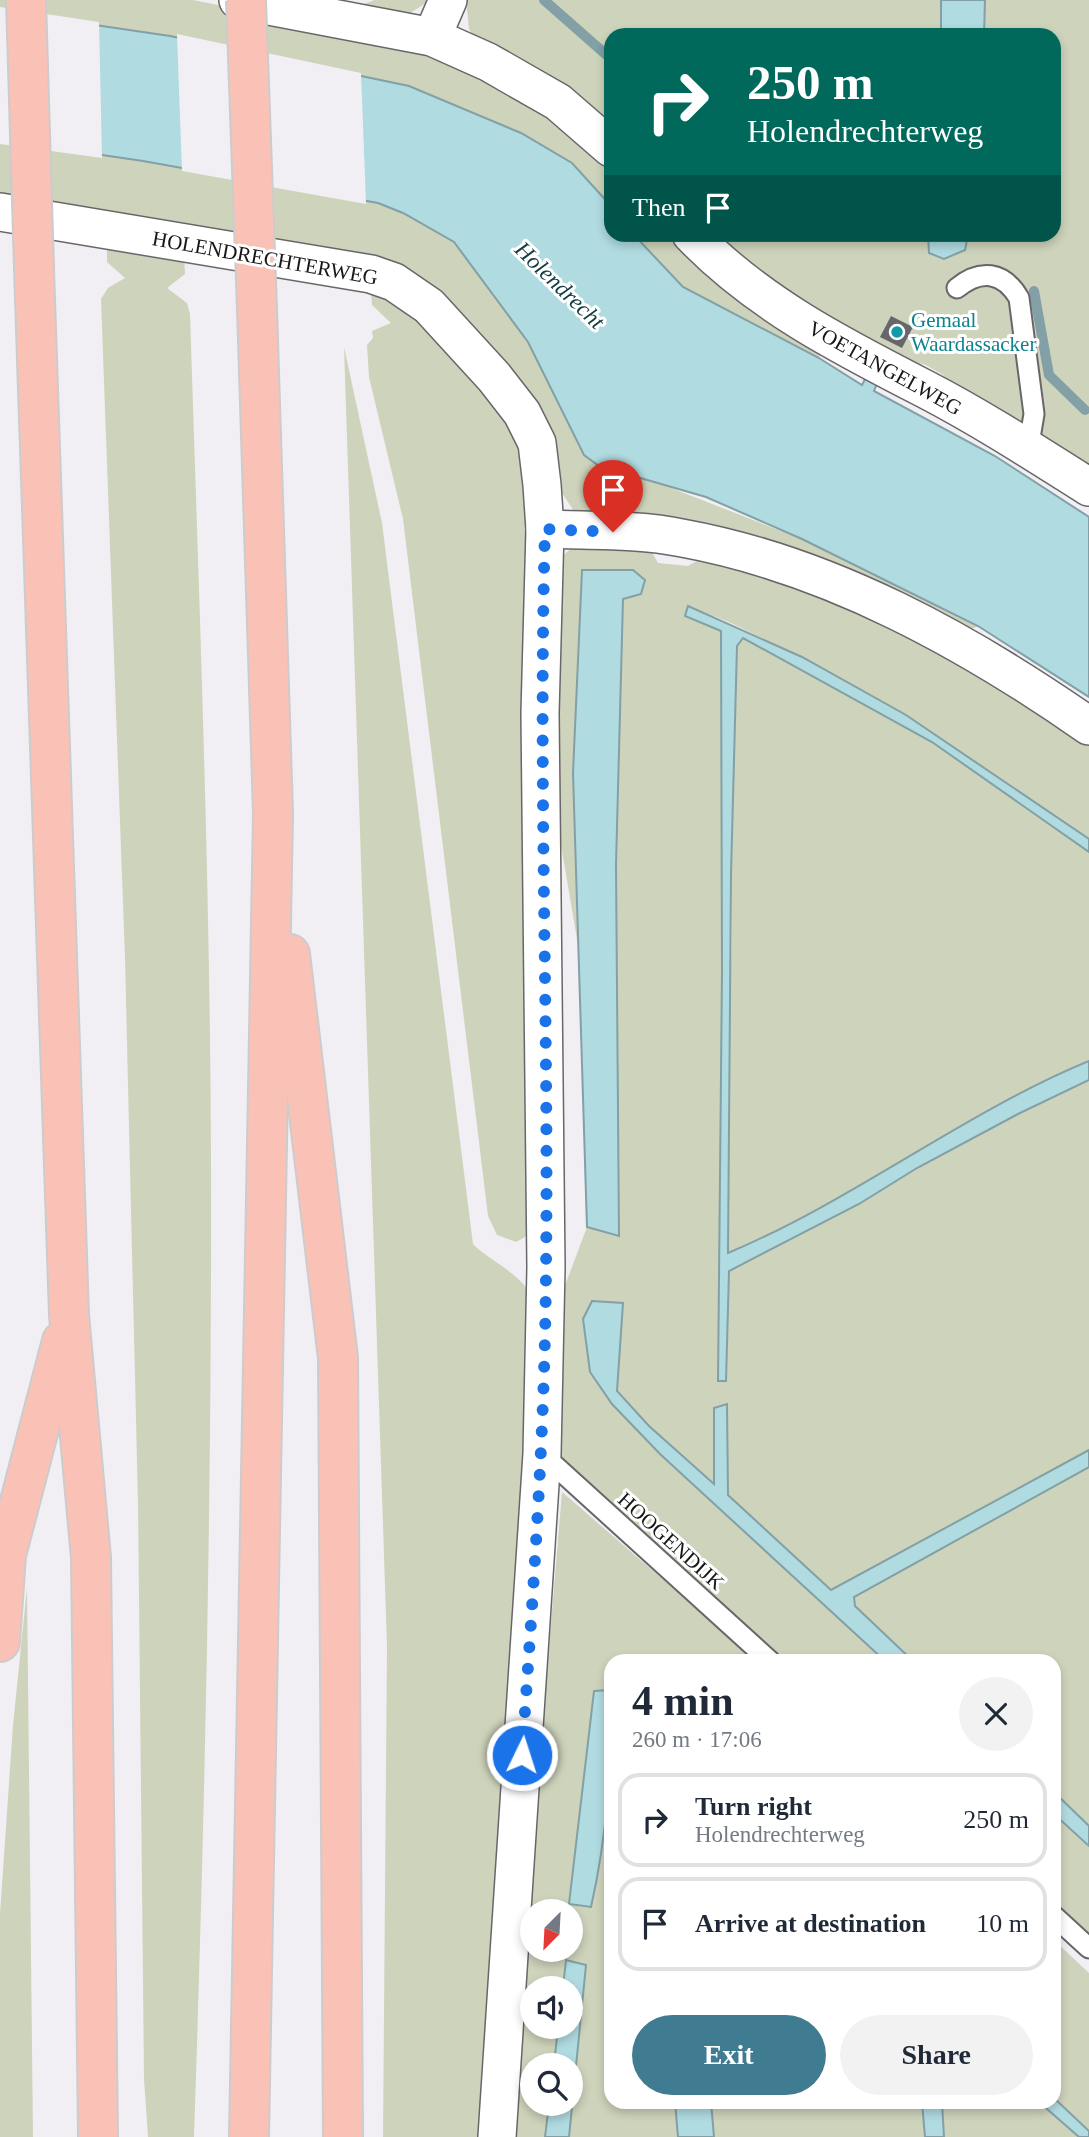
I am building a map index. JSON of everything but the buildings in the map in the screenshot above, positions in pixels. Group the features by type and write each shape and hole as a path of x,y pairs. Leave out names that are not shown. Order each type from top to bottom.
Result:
{"highway":[{"path":"26,0 69,1315 90,1558 98,2137"},
{"path":"246,0 273,813 249,2137"},
{"path":"273,813 338,1358 343,2137"},
{"path":"0,1642 6,1555 69,1315"}],"street":[{"path":"238,0 432,37 488,62 558,102 604,142"},
{"path":"432,37 447,0"},
{"name":"HOLENDRECHTERWEG","path":"0,212 371,274 411,292 464,342 522,413 537,443 545,529 540,713 546,1267 542,1454 497,2137"},
{"name":"VOETANGELWEG","path":"700,242 747,283 811,330 926,390 1089,487"},
{"path":"545,529 681,537 778,562 850,590 928,628 1022,680 1089,726"}],"lane":[{"path":"957,288 979,274 988,274 1010,288 1019,298 1034,414 1028,450"},
{"name":"HOOGENDIJK","path":"542,1454 762,1654"},
{"path":"1061,1922 1089,1948"}],"green space":[{"path":"0,0 193,0 404,42 499,79 604,158 604,198 572,163 521,133 409,86 170,36 0,11"},
{"path":"375,0 431,0 407,15 361,5"},
{"path":"466,0 941,0 941,28 604,28 604,125 476,41 469,29"},
{"path":"985,0 1089,0 1089,475 948,383 943,375 926,365 867,350 720,242 928,242 929,253 965,250 967,242 1061,242 1061,28 984,28"},
{"path":"0,140 143,161 378,203 403,213 454,242 528,342 583,455 599,466 666,486 802,539 978,626 959,635 574,511 418,279 0,198"},
{"path":"641,242 685,242 823,350 819,358 683,287"},
{"path":"107,243 184,256 185,274 167,288 187,303 190,314 206,841 211,1157 207,1647 194,2137 148,2137 144,2079 138,1503 125,959 101,299 108,288 125,278 107,262"},
{"path":"371,291 399,302 449,347 521,441 527,495 530,1227 525,1237 516,1242 497,1235 488,1216 403,519 369,377 367,345 373,338 372,331 391,323 372,305"},
{"path":"344,347 382,523 473,1244 516,1276 528,1290 527,1490 480,2137 383,2137 387,1646"},
{"path":"608,546 652,552 658,563 688,566 704,557 781,574 929,637 1089,744 1089,839 897,711 817,666 743,629 687,607 685,616 721,631 732,968 731,874 737,646 743,637 932,742 1089,852 1089,1939 1061,1913 1061,1654 776,1654 574,1475 557,1454 563,1371 561,1296 587,1227 619,1236 616,865 623,599 641,594 582,570 573,773 578,945 554,804 554,563 573,547"},
{"path":"562,1492 749,1654 604,1654 604,2109 676,2109 678,2137 508,2137 520,1994 520,2039 583,2039 583,1976 521,1976 523,1962 583,1962 583,1899 528,1899"},
{"path":"27,1588 33,2137 0,2137 0,1914 13,1725"},
{"path":"1061,1947 1089,1973 1089,2137 944,2137 940,2109 1061,2109"},
{"path":"712,2109 930,2109 931,2137 714,2137"}],"water":[{"path":"941,0 985,0 984,28 941,28"},
{"name":"Holendrecht","path":"0,11 170,36 409,86 521,133 572,163 604,198 604,242 641,242 683,287 819,358 862,385 867,375 878,381 874,391 995,456 1089,517 1089,697 978,626 802,539 706,497 599,466 584,455 528,342 454,242 403,213 378,203 143,161 0,140"},
{"path":"928,242 967,242 965,250 944,259 929,253"},
{"path":"582,570 633,570 645,580 641,594 623,599 616,865 619,1236 587,1227 573,773"},
{"path":"688,606 802,657 906,715 1089,839 1089,852 932,742 743,638 737,646 731,874 728,1253 820,1208 997,1105 1089,1061 1089,1080 1018,1114 917,1168 859,1204 729,1271 726,1381 718,1381 722,971 721,631 685,616"},
{"path":"592,1301 623,1303 617,1391 649,1426 714,1484 714,1408 727,1404 728,1495 831,1590 1089,1450 1089,1467 854,1597 855,1606 906,1654 877,1654 660,1454 612,1404 590,1372 583,1319"},
{"path":"604,1690 604,1826 597,1879 591,1907 583,1906 583,1899 570,1899 594,1691"},
{"path":"1061,1799 1089,1826 1089,1846 1061,1820"},
{"path":"566,1962 586,1965 583,1995 583,1976 564,1976"},
{"path":"557,2039 579,2039 577,2053 555,2053"},
{"path":"1061,2105 1089,2131 1089,2137 1079,2137 1047,2109 1061,2109"},
{"path":"676,2109 712,2109 714,2137 678,2137"},
{"path":"923,2109 942,2109 944,2137 925,2137"},
{"path":"548,2116 571,2116 569,2137 545,2137"}],"pier":[{"path":"0,7 99,22 102,158 0,144"},
{"path":"177,34 361,73 366,204 182,171"}],"waterway":[{"path":"544,0 604,53"},
{"path":"1034,291 1049,375 1085,410"}],"place":[{"name":"Gemaal Waardassacker","path":"897,332"}],"route":[{"path":"522,1755 542,1454 546,1267 540,713 545,529 613,532"}]}
